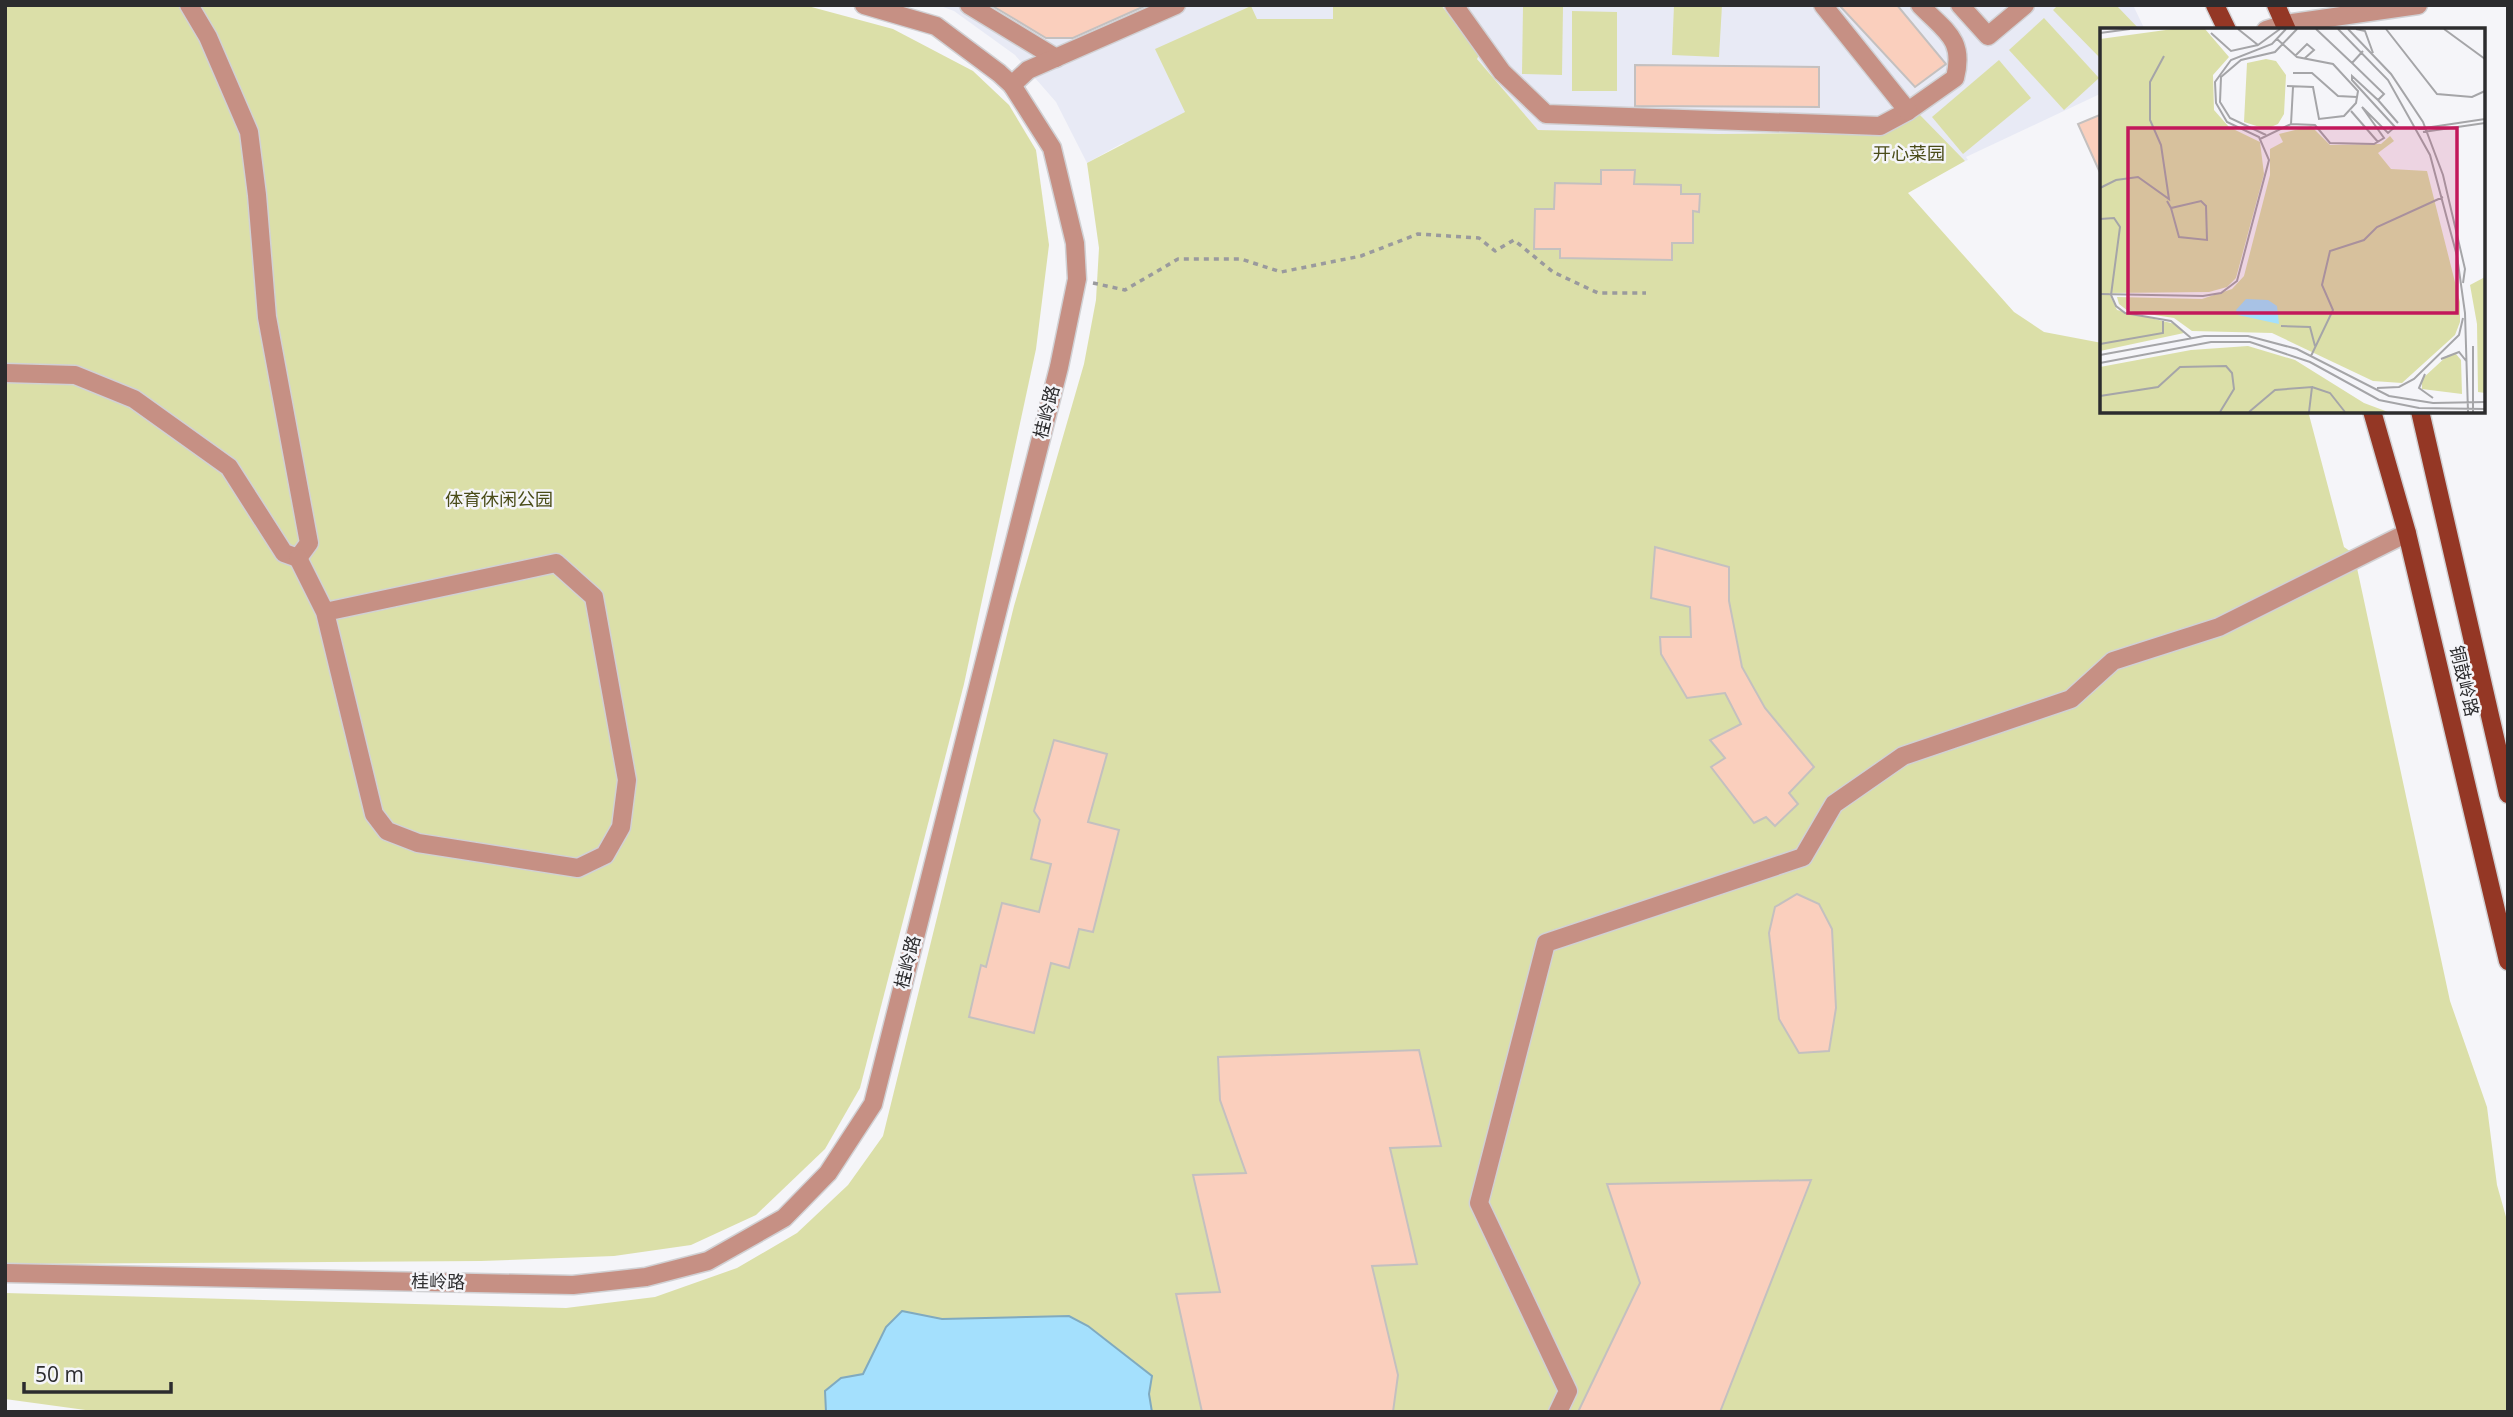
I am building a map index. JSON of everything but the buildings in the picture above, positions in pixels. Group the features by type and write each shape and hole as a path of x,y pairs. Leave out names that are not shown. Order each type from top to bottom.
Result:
{"main road":[{"path":"2276,5 2286,27"},
{"path":"2220,6 2226,28"},
{"name":"铜鼓岭路","path":"2373,413 2407,533 2508,961"},
{"name":"铜鼓岭路","path":"2420,413 2508,794"}],"street":[{"path":"189,5 208,37 249,132 267,317 309,543 298,558"},
{"name":"桂岭路","path":"5,1273 573,1285 646,1278 708,1261 784,1218 828,1173 873,1104 1059,367 1077,279 1075,243 1052,148 1012,85 936,26 863,5"},
{"path":"969,5 1056,58"},
{"path":"1012,85 1028,70 1176,5"},
{"path":"1454,5 1502,72 1546,114 1880,126 1908,111 1955,78 1959,63 1957,44 1920,5"},
{"path":"1823,5 1908,111"},
{"path":"1960,5 1988,36 2025,5"},
{"path":"2286,27 2418,5"},
{"path":"5,373 75,375 134,399 229,467 284,553 298,558 326,612 374,814 387,831 418,843 578,868 605,855 621,827 627,780 594,597 556,563 326,612"},
{"path":"1558,1412 1568,1391 1479,1203 1546,943 1803,857 1834,804 1903,756 2071,699 2113,661 2219,627 2407,533"}],"path":[{"path":"1077,279 1125,290 1178,259 1241,259 1281,272 1361,256 1418,234 1479,239 1494,251 1514,240 1553,272 1598,293 1646,293"}],"shaded area":[{"path":"938,5 2133,5 2144,28 2100,28 2100,94 1966,157 1968,160 1965,161 1538,130 1477,59 1121,144 1087,163 1056,102 1015,55 954,11"}],"green space":[{"name":"体育休闲公园","path":"5,5 804,5 893,29 973,71 1009,105 1036,150 1049,245 1036,349 964,684 860,1088 825,1149 756,1215 691,1245 614,1256 481,1261 5,1264"},
{"name":"开心菜园","path":"1333,5 1441,5 1479,55 1477,59 1538,130 1718,134 1870,133 1919,114 1965,161 1908,193 2014,312 2044,332 2100,343 2100,413 2309,413 2344,547 2354,554 2450,1001 2487,1107 2497,1185 2508,1224 2508,1412 100,1412 5,1399 5,1293 566,1308 655,1297 737,1268 797,1233 848,1185 883,1136 1014,606 1084,364 1096,300 1099,248 1087,163 1185,112 1155,49 1251,6 1257,19 1333,19"},
{"path":"1674,5 1722,5 1719,57 1672,55"},
{"path":"2058,5 2116,5 2138,28 2100,28 2100,58 2053,10"},
{"path":"1523,7 1563,7 1562,75 1522,74"},
{"path":"1572,11 1617,12 1617,91 1572,91"},
{"path":"2044,18 2099,78 2064,110 2009,50"},
{"path":"1999,60 2031,98 1963,154 1932,117"}],"water":[{"path":"902,1311 942,1319 1069,1316 1088,1326 1152,1376 1149,1394 1152,1412 826,1412 825,1391 841,1378 863,1374 886,1327"}]}
